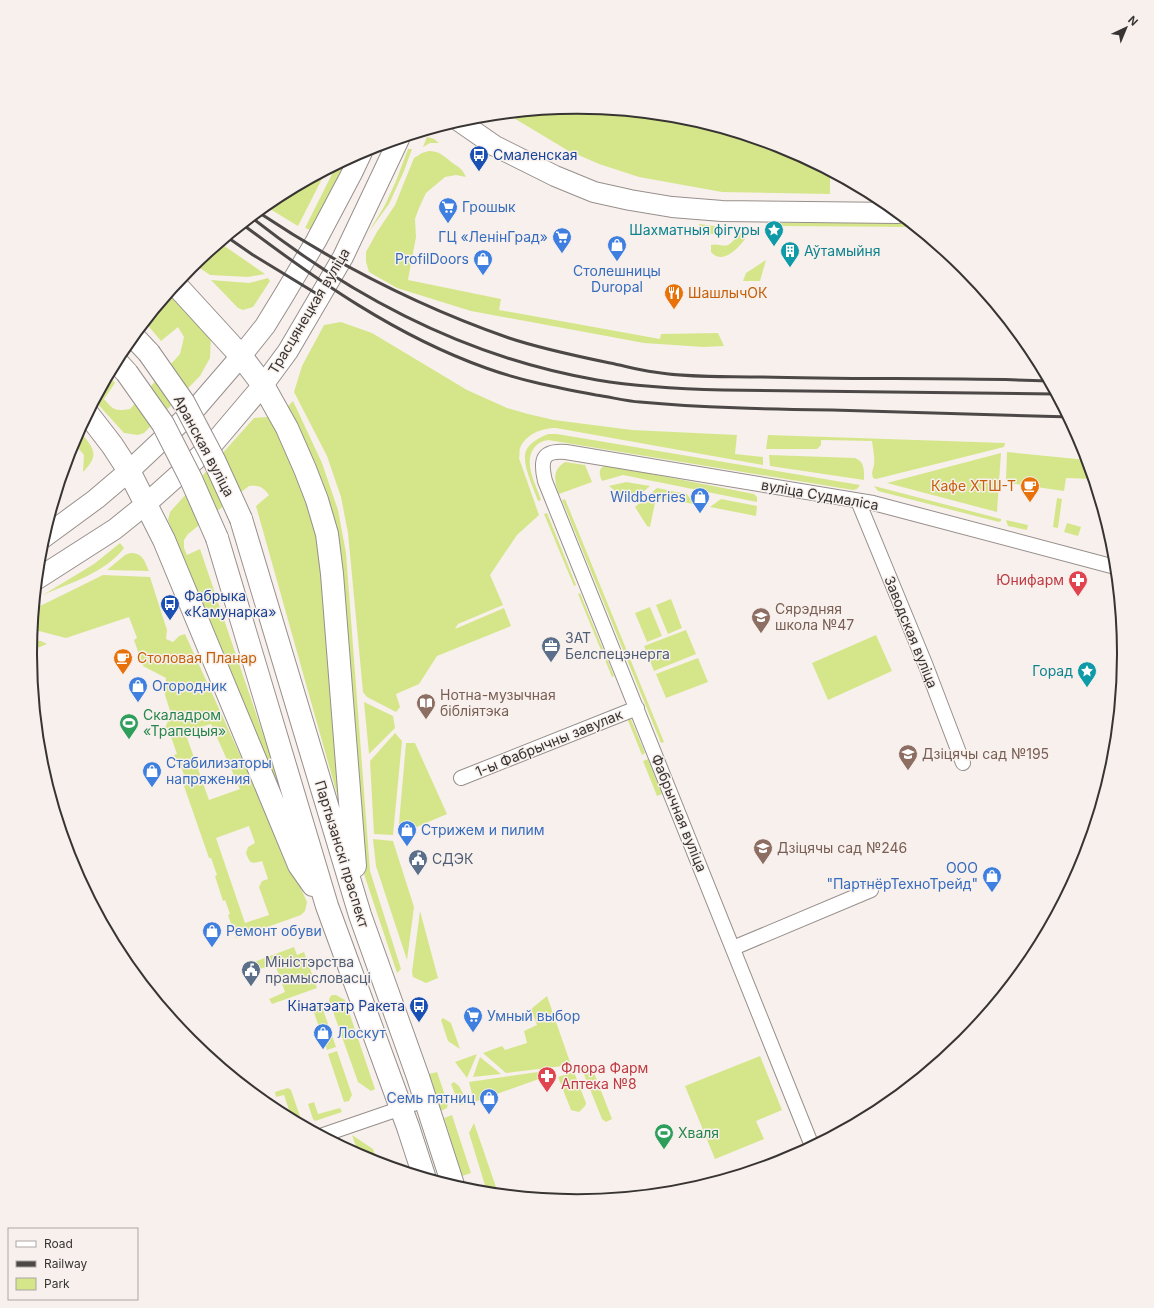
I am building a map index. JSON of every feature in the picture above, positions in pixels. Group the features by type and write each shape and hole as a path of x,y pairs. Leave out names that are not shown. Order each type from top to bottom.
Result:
{"main road":[{"path":"465,125 495,146 555,176 594,192 630,200 672,207 722,212 888,213"},
{"name":"Трасцянецкая вуліца","path":"43,575 115,529 146,504 213,444 263,385 288,351 343,257 396,146"},
{"name":"Трасцянецкая вуліца","path":"51,532 96,499 129,472 197,407 241,356 265,326 284,295 316,241 358,161"},
{"path":"179,289 241,356 263,385 287,428 305,469 327,534 332,574 352,840 360,915"},
{"name":"Аранская вуліца","path":"138,341 149,353 184,403 214,460 241,519"},
{"name":"Аранская вуліца","path":"122,367 164,424 191,479 217,538"},
{"path":"91,418 112,444 129,472 164,540 299,865 327,906"},
{"name":"Партызанскі праспект","path":"241,519 360,915 451,1179"},
{"name":"Партызанскі праспект","path":"217,538 327,906 422,1171"}],"street":[{"name":"вуліца Судмаліса","path":"545,481 542,467 548,454 555,451 586,455 873,504 1109,565"},
{"name":"Фабрычная вуліца","path":"545,481 810,1141"},
{"name":"Заводская вуліца","path":"858,501 926,666 963,763"},
{"name":"1-ы Фабрычны завулак","path":"461,778 637,708"},
{"path":"733,948 871,890"},
{"path":"329,1133 425,1100"}],"green space":[{"path":"542,115 612,115 682,124 717,132 784,155 830,177 830,194 722,192 639,177 599,164 567,150 514,118"},
{"path":"427,137 434,139 439,143 430,143 423,147"},
{"path":"408,149 412,149 389,204 368,233 385,205"},
{"path":"429,151 443,155 461,169 466,177 456,175 445,177 426,193 415,219 416,237 408,280 501,299 499,310 660,339 661,334 718,333 724,346 704,347 644,343 471,311 397,288 369,272 366,262 366,252 395,205 414,158"},
{"path":"342,168 314,231 305,228 333,173"},
{"path":"322,178 298,226 271,210 307,186"},
{"path":"901,222 907,227 778,226 779,223"},
{"path":"699,224 730,228 727,233 701,234"},
{"path":"740,233 744,235 745,239 730,254 720,257 715,256 711,252 711,245 728,245"},
{"path":"224,246 265,274 248,277 210,275 200,268"},
{"path":"766,260 760,281 743,281 746,273"},
{"path":"268,278 270,281 253,307 243,310 238,308 211,280 249,283"},
{"path":"174,295 211,334 210,358 200,376 144,433 138,435 124,433 98,405 112,379 115,383 104,399 113,408 121,410 130,409 180,354 184,337 178,327 161,341 148,326"},
{"path":"341,322 372,333 467,390 507,408 554,420 632,430 737,435 735,454 763,457 763,465 556,428 545,429 530,436 520,448 519,458 539,515 517,535 490,575 503,605 458,624 455,629 504,608 511,626 437,656 419,684 396,694 400,707 396,712 367,697 363,692 348,533 341,497 327,456 294,392 302,366 324,325"},
{"path":"293,401 322,463 338,510 346,553 370,871 401,969 397,973 363,871 339,570 287,407"},
{"path":"267,417 278,424 323,546 340,805 256,506 269,495 260,487 249,486 188,534 184,540 184,548 187,555 200,549 281,787 276,788 236,695 168,520 170,512 254,418"},
{"path":"549,434 557,434 860,485 857,489 853,490 548,440 540,442 534,448 530,460 530,467 541,500 538,501 526,467 525,456 527,448 533,442"},
{"path":"768,435 1005,443 1004,447 876,479 873,478 872,474 874,459 872,441 821,440 821,445 817,449 766,449"},
{"path":"83,436 91,446 93,456 89,466 83,472 84,455 78,448"},
{"path":"1007,452 1080,459 1088,479 1066,478 1064,491 1009,483 1006,480"},
{"path":"1001,453 997,512 887,483"},
{"path":"769,455 855,458 862,464 864,470 864,480 770,466"},
{"path":"565,462 585,465 592,482 559,494 555,476 558,469"},
{"path":"606,465 754,494 757,497 757,502 623,475 602,481 600,470"},
{"path":"626,482 650,486 630,503 609,486"},
{"path":"874,486 1001,519 1001,521 999,522 878,491"},
{"path":"657,488 687,494 694,504 656,498 650,527 647,526 635,507"},
{"path":"1057,498 1062,499 1058,528 1053,527"},
{"path":"565,499 664,742 661,743 562,500"},
{"path":"721,499 757,506 756,516 710,507"},
{"path":"547,513 576,585 574,586 544,514"},
{"path":"1006,520 1028,525 1027,530 1008,526"},
{"path":"1067,523 1081,527 1078,536 1064,532"},
{"path":"120,543 124,548 116,557 97,571 43,595 94,564"},
{"path":"130,553 138,554 144,560 149,571 107,570 125,555"},
{"path":"103,575 150,577 167,630 166,639 173,642 179,636 185,634 307,902 305,911 301,915 236,938 228,915 230,914 225,900 223,901 215,876 217,875 211,858 209,858 184,786 187,784 182,769 179,769 174,755 177,754 171,737 168,737 165,728 171,714 165,695 166,678 143,666 134,640 137,638 129,617 66,638 38,631 39,606","holes":["211,724 240,789 209,800 185,732","249,826 255,843 248,847 246,853 251,862 255,863 262,861 268,879 262,881 259,887 269,915 245,923 216,838"]},
{"path":"580,593 614,676 612,677 578,594"},
{"path":"671,599 682,628 668,634 656,605"},
{"path":"650,607 662,636 647,642 635,613"},
{"path":"686,630 696,654 654,671 644,646"},
{"path":"876,635 892,671 828,700 812,663"},
{"path":"37,641 47,644 37,648"},
{"path":"698,658 708,682 666,698 656,674"},
{"path":"364,702 393,716 395,728 369,754"},
{"path":"630,717 645,753 642,755 627,718"},
{"path":"395,733 402,741 393,835 374,834 370,761"},
{"path":"406,743 415,743 447,814 398,835"},
{"path":"648,759 662,794 657,796 643,761"},
{"path":"373,839 393,841 414,907 407,960 376,866"},
{"path":"420,911 438,978 426,983 413,977 412,972"},
{"path":"294,947 297,955 304,952 317,988 272,1004 269,999 285,992 275,964 257,970 254,962"},
{"path":"332,995 336,995 345,1000 375,1089 371,1091 358,1082 329,1000"},
{"path":"547,996 571,1065 506,1073 483,1053 502,1046 505,1050 527,1043 524,1031 537,1025 531,1009"},
{"path":"320,1001 336,1047 327,1050 311,1004"},
{"path":"443,1018 451,1023 460,1049 448,1041 441,1020"},
{"path":"337,1051 352,1095 349,1101 344,1102 328,1054"},
{"path":"477,1054 467,1078 455,1062"},
{"path":"760,1056 782,1110 756,1121 764,1139 715,1159 685,1086"},
{"path":"480,1057 501,1074 473,1077"},
{"path":"591,1065 612,1119 606,1122 602,1119 583,1072 585,1067"},
{"path":"552,1070 553,1074 474,1102 469,1082"},
{"path":"437,1072 448,1104 447,1108 441,1111 429,1074"},
{"path":"574,1072 586,1103 579,1112 571,1110 558,1077"},
{"path":"454,1082 459,1086 468,1103 459,1105 451,1084"},
{"path":"288,1088 291,1090 301,1118 289,1111 284,1095 276,1097 275,1092"},
{"path":"314,1102 318,1114 340,1108 342,1112 315,1121 308,1104"},
{"path":"452,1115 471,1173 462,1176 444,1118"},
{"path":"474,1123 496,1187 485,1186 469,1133"},
{"path":"352,1135 373,1149 375,1155 370,1153 356,1146"}],"railway":[{"path":"263,215 348,267 443,313 521,342 637,369 668,374 708,376 1043,381"},
{"path":"256,220 330,273 371,298 414,320 458,340 503,356 550,370 597,380 645,386 692,389 1050,394"},
{"path":"246,227 329,286 389,323 453,355 500,373 541,384 629,401 688,406 1062,417"},
{"path":"231,240 322,297"}],"place":[{"name":"Смаленская","path":"479,172"},
{"name":"Грошык","path":"448,224"},
{"name":"Шахматныя фігуры","path":"774,247"},
{"name":"ГЦ «ЛенінГрад»","path":"562,254"},
{"name":"Столешницы Duropal","path":"617,262"},
{"name":"Аўтамыйня","path":"790,268"},
{"name":"ProfilDoors","path":"483,276"},
{"name":"ШашлычОК","path":"674,310"},
{"name":"Кафе ХТШ-Т","path":"1030,503"},
{"name":"Wildberries","path":"700,514"},
{"name":"Юнифарм","path":"1078,597"},
{"name":"Фабрыка «Камунарка»","path":"170,621"},
{"name":"Сярэдняя школа №47","path":"761,634"},
{"name":"ЗАТ Белспецэнерга","path":"551,663"},
{"name":"Столовая Планар","path":"123,675"},
{"name":"Горад","path":"1087,688"},
{"name":"Огородник","path":"138,703"},
{"name":"Нотна-музычная бібліятэка","path":"426,720"},
{"name":"Скаладром «Трапецыя»","path":"129,740"},
{"name":"Дзіцячы сад №195","path":"908,771"},
{"name":"Стабилизаторы напряжения","path":"152,788"},
{"name":"Стрижем и пилим","path":"407,847"},
{"name":"Дзіцячы сад №246","path":"763,865"},
{"name":"СДЭК","path":"418,876"},
{"name":"ООО \"ПартнёрТехноТрейд\"","path":"992,893"},
{"name":"Ремонт обуви","path":"212,948"},
{"name":"Міністэрства прамысловасці","path":"251,987"},
{"name":"Кінатэатр Ракета","path":"419,1023"},
{"name":"Умный выбор","path":"473,1033"},
{"name":"Лоскут","path":"323,1050"},
{"name":"Флора Фарм Аптека №8","path":"547,1093"},
{"name":"Семь пятниц","path":"489,1115"},
{"name":"Хваля","path":"664,1150"}]}
